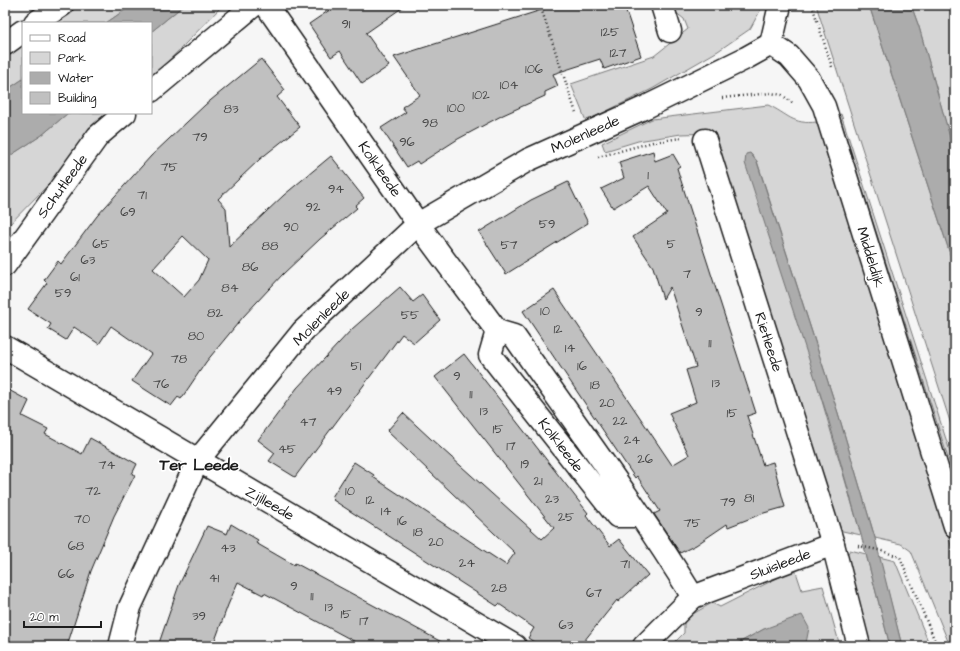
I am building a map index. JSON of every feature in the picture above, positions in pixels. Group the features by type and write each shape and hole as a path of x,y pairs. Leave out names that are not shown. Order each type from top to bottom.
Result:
{"street":[{"path":"37,22 62,5"},
{"path":"152,91 254,5"},
{"name":"Kolkleede","path":"266,5 418,224 497,332 514,336 666,552 693,597"},
{"path":"662,5 670,31"},
{"path":"771,44 780,5"},
{"path":"5,44 22,32"},
{"name":"Molenleede","path":"120,646 130,607 198,460 303,331 418,224 528,160 646,107 746,58 771,44"},
{"name":"Middeldijk","path":"771,44 789,56 809,79 824,106 955,526"},
{"name":"Schutleede","path":"5,265 98,136 124,114"},
{"name":"Rietleede","path":"705,140 833,544"},
{"name":"Kolkleede","path":"497,332 490,355 617,516 640,516"},
{"name":"Zijlleede","path":"5,347 515,646"},
{"path":"833,544 859,646"},
{"name":"Sluisleede","path":"644,646 693,597 833,544"}],"path":[{"path":"716,99 771,92 782,95 800,109 811,110 824,106"},
{"path":"862,547 879,550 900,557 937,646"}],"green space":[{"path":"79,5 132,5 107,22 54,22"},
{"path":"184,5 223,5 152,78 152,31"},
{"path":"672,5 761,5 761,9 750,29 718,51 652,89 586,121 571,84 654,56 688,29 684,19 675,12"},
{"path":"816,5 869,5 955,269 955,437"},
{"path":"911,5 955,5 955,146 951,141 919,27"},
{"path":"22,44 22,80 5,91 5,55"},
{"path":"768,105 796,120 802,122 817,122 955,558 955,646 950,646 911,551 901,544 875,538 838,413 757,161 750,153 861,535 838,530 715,133 681,134 638,141 605,151 602,143 652,119"},
{"path":"67,114 117,114 5,229 5,159 42,135"},
{"path":"841,114 955,467 955,480 839,115"},
{"path":"850,550 866,554 890,646 870,646 846,557"},
{"path":"879,557 895,561 930,646 902,646"},
{"path":"795,569 802,590 823,586 840,646 801,646 806,643 764,629 733,646 671,646 684,633 684,619 712,603 720,607"}],"water":[{"path":"132,5 184,5 152,31 152,22 107,22"},
{"path":"869,5 911,5 919,27 951,141 955,146 955,269"},
{"path":"22,80 22,114 67,114 42,135 5,159 5,91"},
{"path":"750,153 757,162 838,413 875,538 902,646 890,646 828,418 745,163 746,154"},
{"path":"802,615 809,628 806,643 801,646 733,646 764,629"}],"building":[{"path":"337,5 406,5 366,33 389,66 362,84 340,51 331,57 309,24"},
{"path":"557,5 624,5 641,56 604,69 600,59 553,74 558,86 545,92 545,96 503,115 458,139 419,164 417,161 407,167 381,128 406,112 402,107 420,95 394,57"},
{"path":"261,59 285,90 277,97 300,127 260,159 218,199 226,208 229,247 284,195 331,156 364,198 355,206 357,208 320,239 283,274 243,317 206,362 181,399 178,397 171,406 132,381 151,354 111,326 99,344 74,327 66,340 48,329 51,324 28,309 47,283 44,280 58,261 61,264 97,216 151,156 205,105","holes":["183,236 208,260 199,280 184,297 153,269"]},
{"path":"653,151 655,161 673,154 680,166 677,168 756,413 747,416 763,465 773,462 785,507 764,513 728,527 727,524 696,545 680,553 654,514 660,511 637,476 635,478 523,311 554,290 672,465 689,455 669,413 696,402 686,370 696,367 670,287 663,299 653,267 633,237 667,214 649,186 613,208 601,189 624,178 619,162"},
{"path":"568,182 588,223 506,274 479,232 531,200"},
{"path":"400,287 413,302 422,295 440,320 414,343 402,334 295,477 269,461 275,453 258,440 297,388 352,329"},
{"path":"464,354 588,513 586,515 610,546 619,539 648,575 618,602 617,600 580,646 540,646 528,638 534,628 499,604 497,606 333,500 334,499 332,497 354,462 374,475 373,477 506,565 515,553 387,431 403,413 542,539 554,528 435,377"},
{"path":"5,388 29,401 22,416 48,429 45,434 82,454 90,438 137,464 132,474 135,475 114,516 91,571 67,646 5,646"},
{"path":"231,524 258,540 256,543 294,565 295,563 449,646 363,646 264,593 263,595 238,582 213,646 158,646 179,585 207,526 227,534"}],"district":[{"name":"Ter Leede","path":"199,464"}]}
